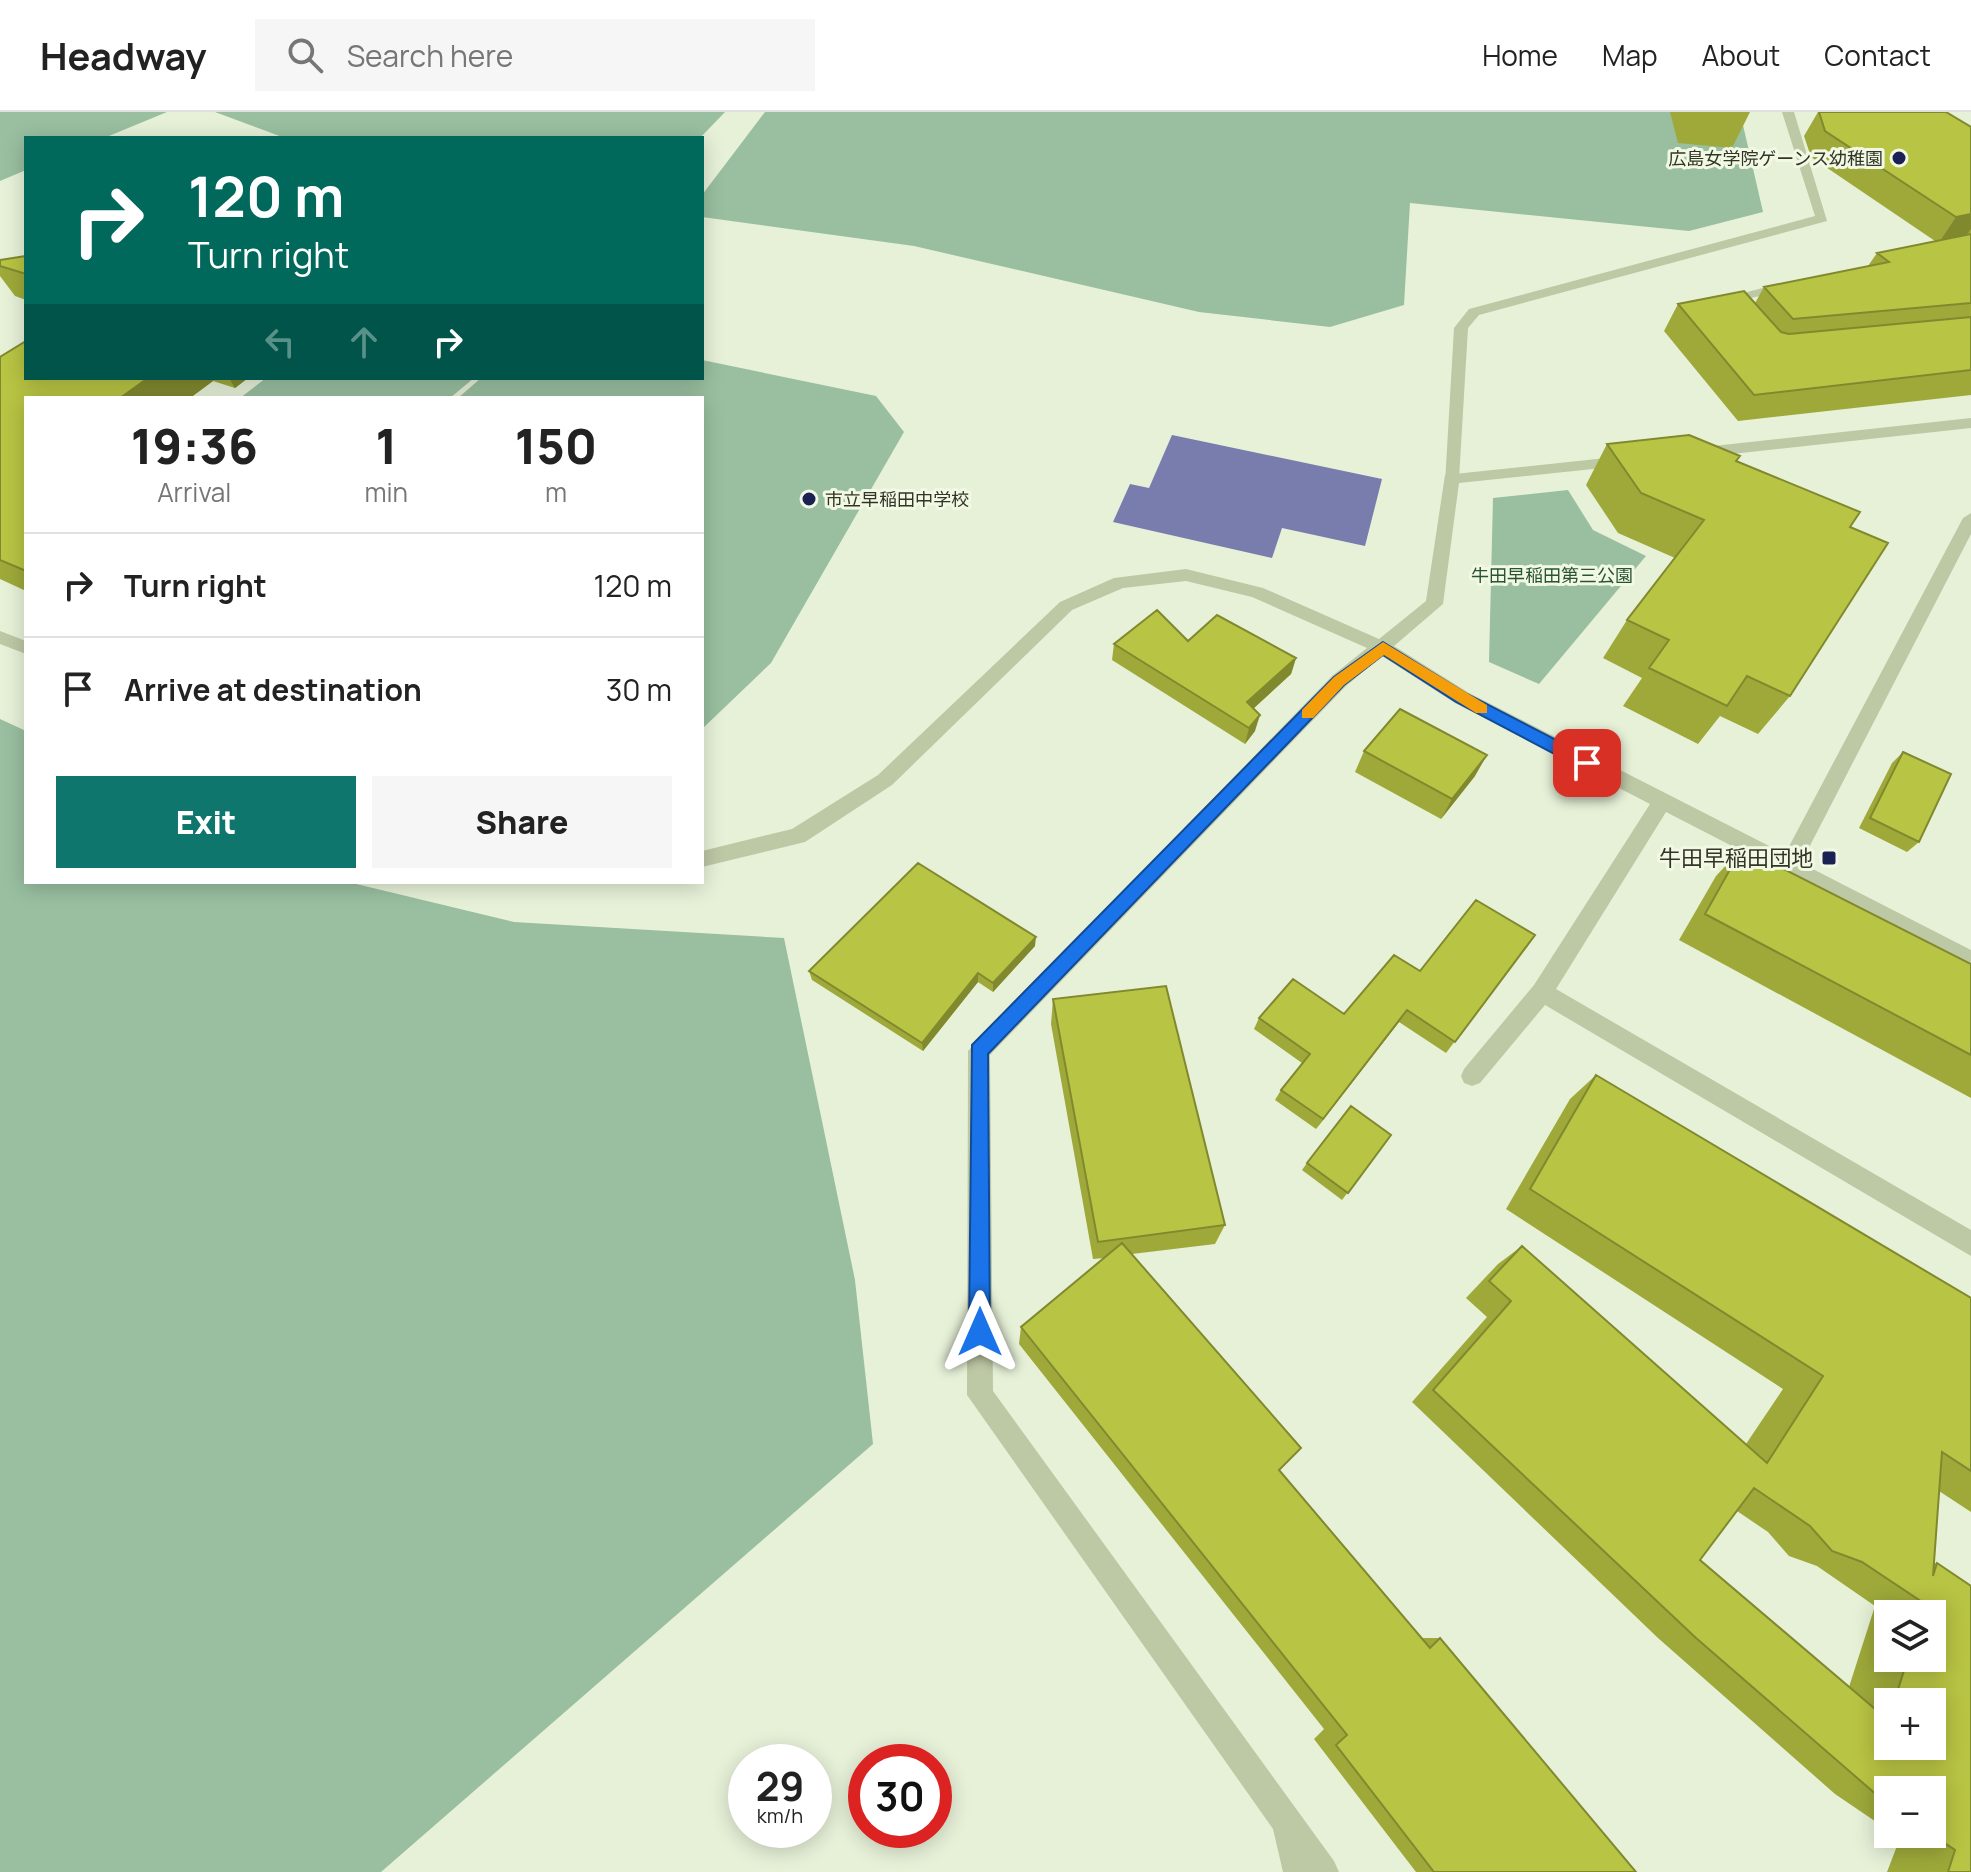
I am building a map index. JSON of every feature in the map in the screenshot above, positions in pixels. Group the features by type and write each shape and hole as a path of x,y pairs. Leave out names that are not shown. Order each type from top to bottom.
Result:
{"street":[{"path":"1323,1872 980,1395 979,1051 1339,681 1434,604 1451,479 1461,328 1474,312 1822,218 1788,112"},
{"path":"1733,311 1724,300 1801,282"},
{"path":"1672,456 1971,423"},
{"path":"1451,479 1640,459"},
{"path":"1789,866 1966,545 1971,518"},
{"path":"704,859 798,836 885,780 1066,606 1120,582 1186,575 1257,592 1383,648 1462,698 1971,960"},
{"path":"0,637 24,647"},
{"path":"1472,1076 1542,992 1662,802"},
{"path":"1542,992 1971,1244"},
{"path":"1283,1817 1299,1872"}],"green space":[{"path":"0,112 167,112 109,136 24,136 24,171 0,181"},
{"path":"215,112 725,112 702,136 280,136"},
{"path":"765,112 1740,112 1763,212 1689,231 1410,203 1404,305 1330,327 1199,312 914,246 704,217 704,192"},
{"path":"704,360 876,396 904,432 771,663 704,727 704,396 460,396 479,380 704,380"},
{"path":"263,380 472,380 452,396 243,396"},
{"name":"牛田早稲田第三公園","path":"1568,490 1593,530 1646,556 1539,684 1489,662 1493,498"},
{"path":"0,719 24,730 24,884 356,884 514,922 784,938 855,1280 873,1444 381,1872 0,1872"}],"water":[{"path":"1172,435 1382,479 1365,546 1282,528 1272,558 1113,522 1130,484 1149,488"}],"building":[{"name":"広島女学院ゲーンス幼稚園","path":"1819,112 1946,112 1971,127 1971,214 1956,217 1825,131"},
{"path":"1971,234 1971,303 1793,319 1764,287 1889,262 1877,253"},
{"path":"24,256 24,273 0,266 0,260"},
{"path":"1744,291 1781,332 1789,334 1971,317 1971,370 1754,395 1678,304"},
{"path":"24,342 24,380 145,380 123,396 24,396 24,570 0,560 0,357"},
{"path":"1689,435 1740,456 1736,461 1860,512 1850,527 1888,543 1790,696 1747,676 1727,706 1649,668 1669,640 1627,620 1704,520 1641,493 1607,444"},
{"path":"1157,610 1188,641 1217,615 1296,658 1247,702 1260,715 1249,728 1114,644"},
{"path":"1400,709 1487,755 1452,799 1364,751"},
{"path":"1903,752 1951,774 1919,842 1870,818"},
{"path":"1742,848 1971,964 1971,1055 1705,914"},
{"path":"918,863 1036,937 993,983 978,973 922,1043 809,971"},
{"path":"1476,900 1535,935 1455,1042 1407,1010 1323,1119 1281,1090 1310,1054 1259,1018 1293,979 1344,1014 1394,955 1420,971"},
{"path":"1166,986 1225,1225 1098,1242 1053,999"},
{"path":"1596,1075 1971,1298 1971,1471 1942,1452 1933,1576 1937,1563 1971,1586 1971,1872 1948,1872 1955,1850 1946,1844 1946,1776 1874,1776 1874,1793 1696,1638 1433,1390 1511,1301 1489,1281 1522,1246 1767,1463 1823,1376 1530,1189","holes":["1754,1488 1810,1526 1832,1551 1862,1562 1919,1600 1946,1600 1946,1672 1904,1672 1898,1688 1946,1688 1946,1760 1874,1760 1874,1708 1700,1560"]},
{"path":"1351,1106 1391,1135 1348,1193 1307,1163"},
{"path":"1122,1243 1301,1448 1279,1470 1430,1648 1440,1638 1636,1872 1434,1872 1336,1745 1347,1735 1021,1327"}],"slow traffic":[{"path":"1307,714 1339,681 1383,648 1482,709"}],"place":[{"name":"広島女学院ゲーンス幼稚園","path":"1899,158"},
{"name":"市立早稲田中学校","path":"809,499"},
{"name":"牛田早稲田団地","path":"1829,858"}],"route":[{"path":"980,1332 979,1051 1339,681 1383,648 1462,698 1587,763"}]}
